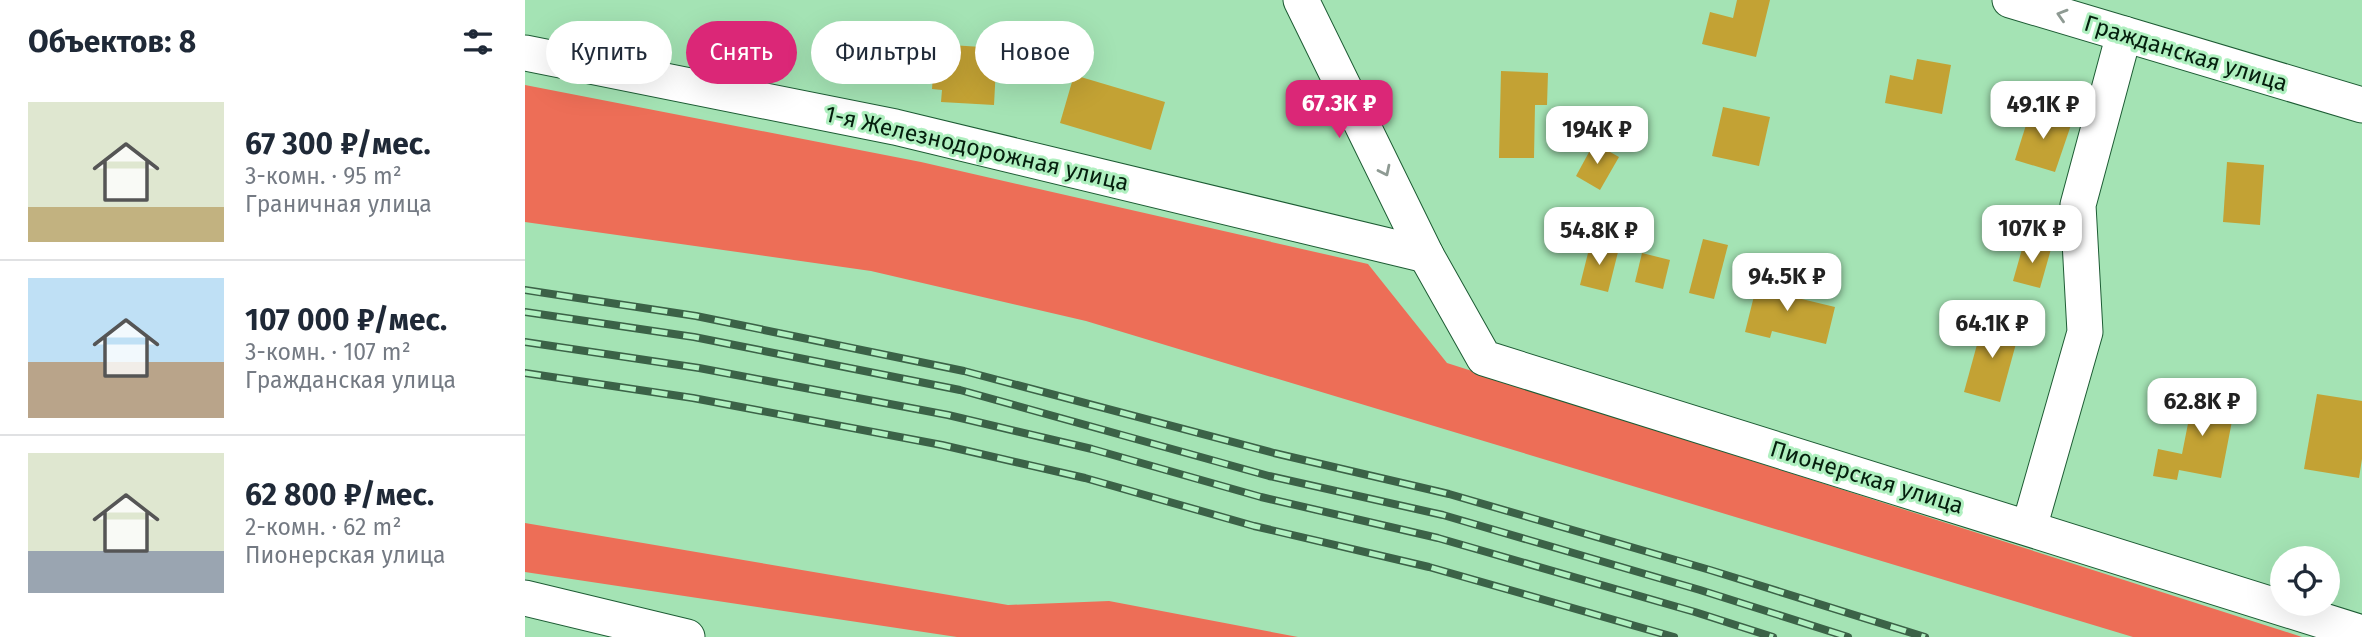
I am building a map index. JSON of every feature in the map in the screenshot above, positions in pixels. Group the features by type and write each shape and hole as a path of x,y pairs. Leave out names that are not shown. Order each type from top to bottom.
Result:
{"street":[{"name":"Пионерская улица","path":"1301,0 1426,255 1484,358 2362,633"},
{"name":"Гражданская улица","path":"2010,0 2362,106"},
{"path":"2029,528 2085,332 2078,205 2124,34"},
{"name":"1-я Железнодорожная улица","path":"525,53 895,127 1426,255"},
{"path":"525,598 687,637"}],"shaded area":[{"path":"525,85 921,162 1368,264 1447,363 2302,637 2133,637 1086,321 871,271 525,222"},
{"path":"525,523 1008,605 1109,601 1298,637 957,637 525,572"}],"building":[{"path":"1737,0 1770,0 1756,57 1702,44 1710,12 1733,18"},
{"path":"961,46 975,47 975,84 995,84 994,105 941,102 942,90 932,89 932,84 961,84"},
{"path":"1917,59 1951,65 1942,114 1885,103 1890,75 1913,80"},
{"path":"1501,71 1548,73 1547,105 1535,105 1534,158 1499,158"},
{"path":"1094,81 1165,102 1151,150 1060,123 1071,84 1094,84"},
{"path":"1723,107 1770,117 1759,166 1712,156"},
{"path":"2031,109 2072,122 2055,172 2015,160"},
{"path":"1594,143 1619,157 1600,190 1576,176"},
{"path":"2227,162 2264,165 2260,225 2223,222"},
{"path":"1703,239 1728,245 1714,299 1689,293"},
{"path":"1591,241 1619,248 1608,292 1580,285"},
{"path":"2024,242 2051,249 2040,288 2013,281"},
{"path":"1642,253 1670,260 1663,289 1635,282"},
{"path":"1760,272 1785,278 1781,294 1835,307 1826,344 1772,331 1770,338 1745,332"},
{"path":"1984,319 2020,329 2000,402 1964,392"},
{"path":"2195,388 2237,395 2221,478 2179,470 2177,480 2153,476 2158,449 2182,454"},
{"path":"2317,394 2362,401 2362,459 2359,478 2304,469"}],"railway":[{"path":"525,290 696,316 964,371 1274,453 1449,494 1710,570 1925,637"},
{"path":"525,312 694,337 960,390 1269,476 1443,515 1700,590 1848,637"},
{"path":"525,342 699,368 948,415 1092,449 1261,497 1438,538 1773,637"},
{"path":"525,373 693,398 942,445 1085,478 1254,526 1429,567 1674,637"}]}
